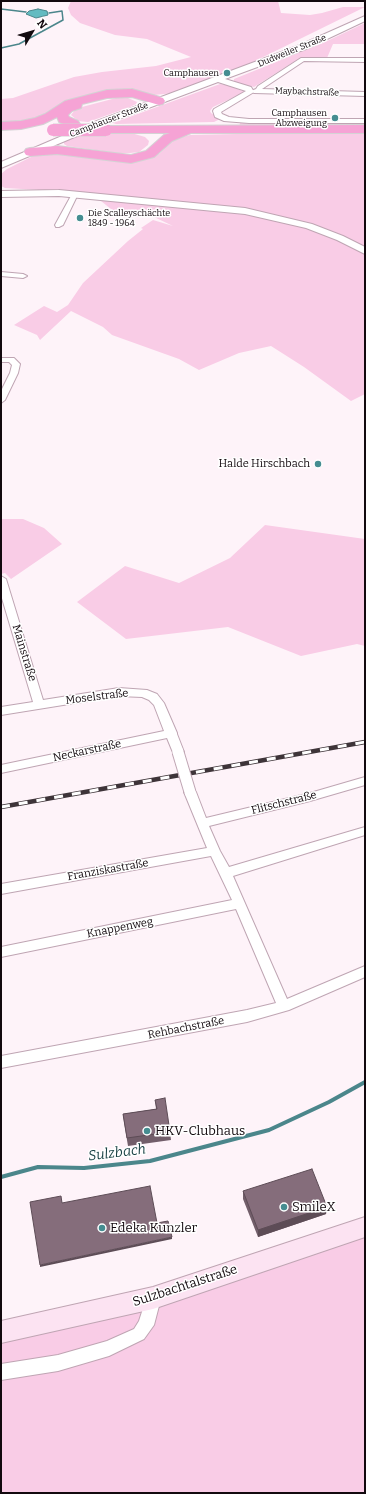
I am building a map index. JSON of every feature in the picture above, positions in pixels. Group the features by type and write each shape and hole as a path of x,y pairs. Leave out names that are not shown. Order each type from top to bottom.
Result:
{"highway":[{"path":"1,126 21,125 39,121 49,117 69,104 107,94 132,93 149,97 156,102"},
{"path":"58,136 63,119 62,114 68,108 110,97 124,95 156,102"},
{"path":"1,126 58,136 131,159 150,154 165,140 174,135 191,132 226,130"},
{"path":"1,130 58,136 116,128 365,126"},
{"path":"58,136 71,149 125,155 143,152 151,147 154,142 151,138 142,134 116,128"},
{"path":"30,152 58,136 116,128 226,130 365,129"}],"main road":[{"name":"Sulzbachtalstraße","path":"1,1332 153,1298 365,1227"}],"street":[{"name":"Dudweiler Straße","path":"218,79 304,47 365,18"},
{"path":"365,60 303,59 254,91 219,109 217,113 222,117 239,121 365,121"},
{"path":"218,79 254,91"},
{"name":"Camphauser Straße","path":"58,136 218,79"},
{"name":"Maybachstraße","path":"254,91 365,94"},
{"path":"1,165 30,152"},
{"path":"1,194 41,192 75,194 200,206 262,214 309,226 340,238 365,251"},
{"path":"58,225 75,194"},
{"path":"1,274 23,276"},
{"path":"1,360 11,360 16,364 14,373 1,400"},
{"name":"Mainstraße","path":"1,579 39,704"},
{"name":"Moselstraße","path":"1,711 119,692 143,693 159,703 172,733"},
{"path":"172,733 190,792 202,823 214,851 226,873 238,904 284,1006"},
{"name":"Neckarstraße","path":"1,769 172,733"},
{"name":"Flitschstraße","path":"202,823 310,797 365,781"},
{"path":"226,873 365,831"},
{"name":"Franziskastraße","path":"1,889 214,851"},
{"name":"Knappenweg","path":"1,952 238,904"},
{"name":"Rehbachstraße","path":"1,1062 248,1016 284,1006 365,971"},
{"path":"1,1372 58,1363 109,1348 139,1334 146,1325 153,1298"}],"shaded area":[{"path":"71,1 278,1 281,13 310,15 343,7 365,7 253,62 174,93 154,95 117,91 35,120 1,123 1,99 13,98 74,77 102,72 156,66 191,57 147,39 115,35 80,23 71,15 68,8"},
{"path":"365,23 365,44 333,44 327,58 300,58 254,87 234,82 234,79 323,43"},
{"path":"220,84 245,92 213,107 210,111 211,113 220,119 214,122 113,123"},
{"path":"116,98 128,98 137,102 130,107 88,122 78,121 71,115 75,110 82,107"},
{"path":"365,122 365,394 351,401 304,367 271,346 239,353 199,370 179,359 112,335 103,327 71,311 40,340 37,335 14,325 44,306 57,312 68,305 83,283 143,229 141,228 153,220 173,226 154,217 131,217 111,209 91,193 5,188 1,186 1,174 7,169 37,154 48,151 133,161 143,160 160,153 171,141 179,138 190,135 237,134 240,123"},
{"path":"131,133 145,137 149,141 148,145 139,152 117,153 67,146 64,144 64,141 79,134"},
{"path":"1,519 23,519 44,528 62,544 11,579 5,573 1,574"},
{"path":"265,525 365,539 365,646 357,644 301,656 228,627 126,639 77,602 125,566 179,583 230,558"},
{"path":"365,1236 365,1493 1,1493 1,1341"}],"water":[{"path":"38,9 47,11 48,15 36,18 26,14 29,11"}],"building":[{"name":"HKV-Clubhaus","path":"165,1098 170,1132 127,1138 123,1114 157,1109 155,1100"},
{"name":"SmileX","path":"312,1169 327,1207 258,1230 243,1191"},
{"name":"Edeka Kunzler","path":"150,1186 157,1223 168,1221 172,1237 40,1265 30,1202 61,1196 62,1203"}],"waterway":[{"path":"1,9 26,12"},
{"path":"1,48 19,44 63,20 62,11 49,13"},
{"name":"Sulzbach","path":"1,1177 38,1167 84,1168 150,1161 269,1130 329,1102 365,1082"}],"railway":[{"path":"1,807 365,742"}],"place":[{"name":"Camphausen","path":"227,73"},
{"name":"Camphausen Abzweigung","path":"335,118"},
{"name":"Die Scalleyschächte 1849 - 1964","path":"80,218"},
{"name":"Halde Hirschbach","path":"318,464"},
{"name":"HKV-Clubhaus","path":"147,1131"},
{"name":"SmileX","path":"284,1207"},
{"name":"Edeka Kunzler","path":"102,1228"}]}
